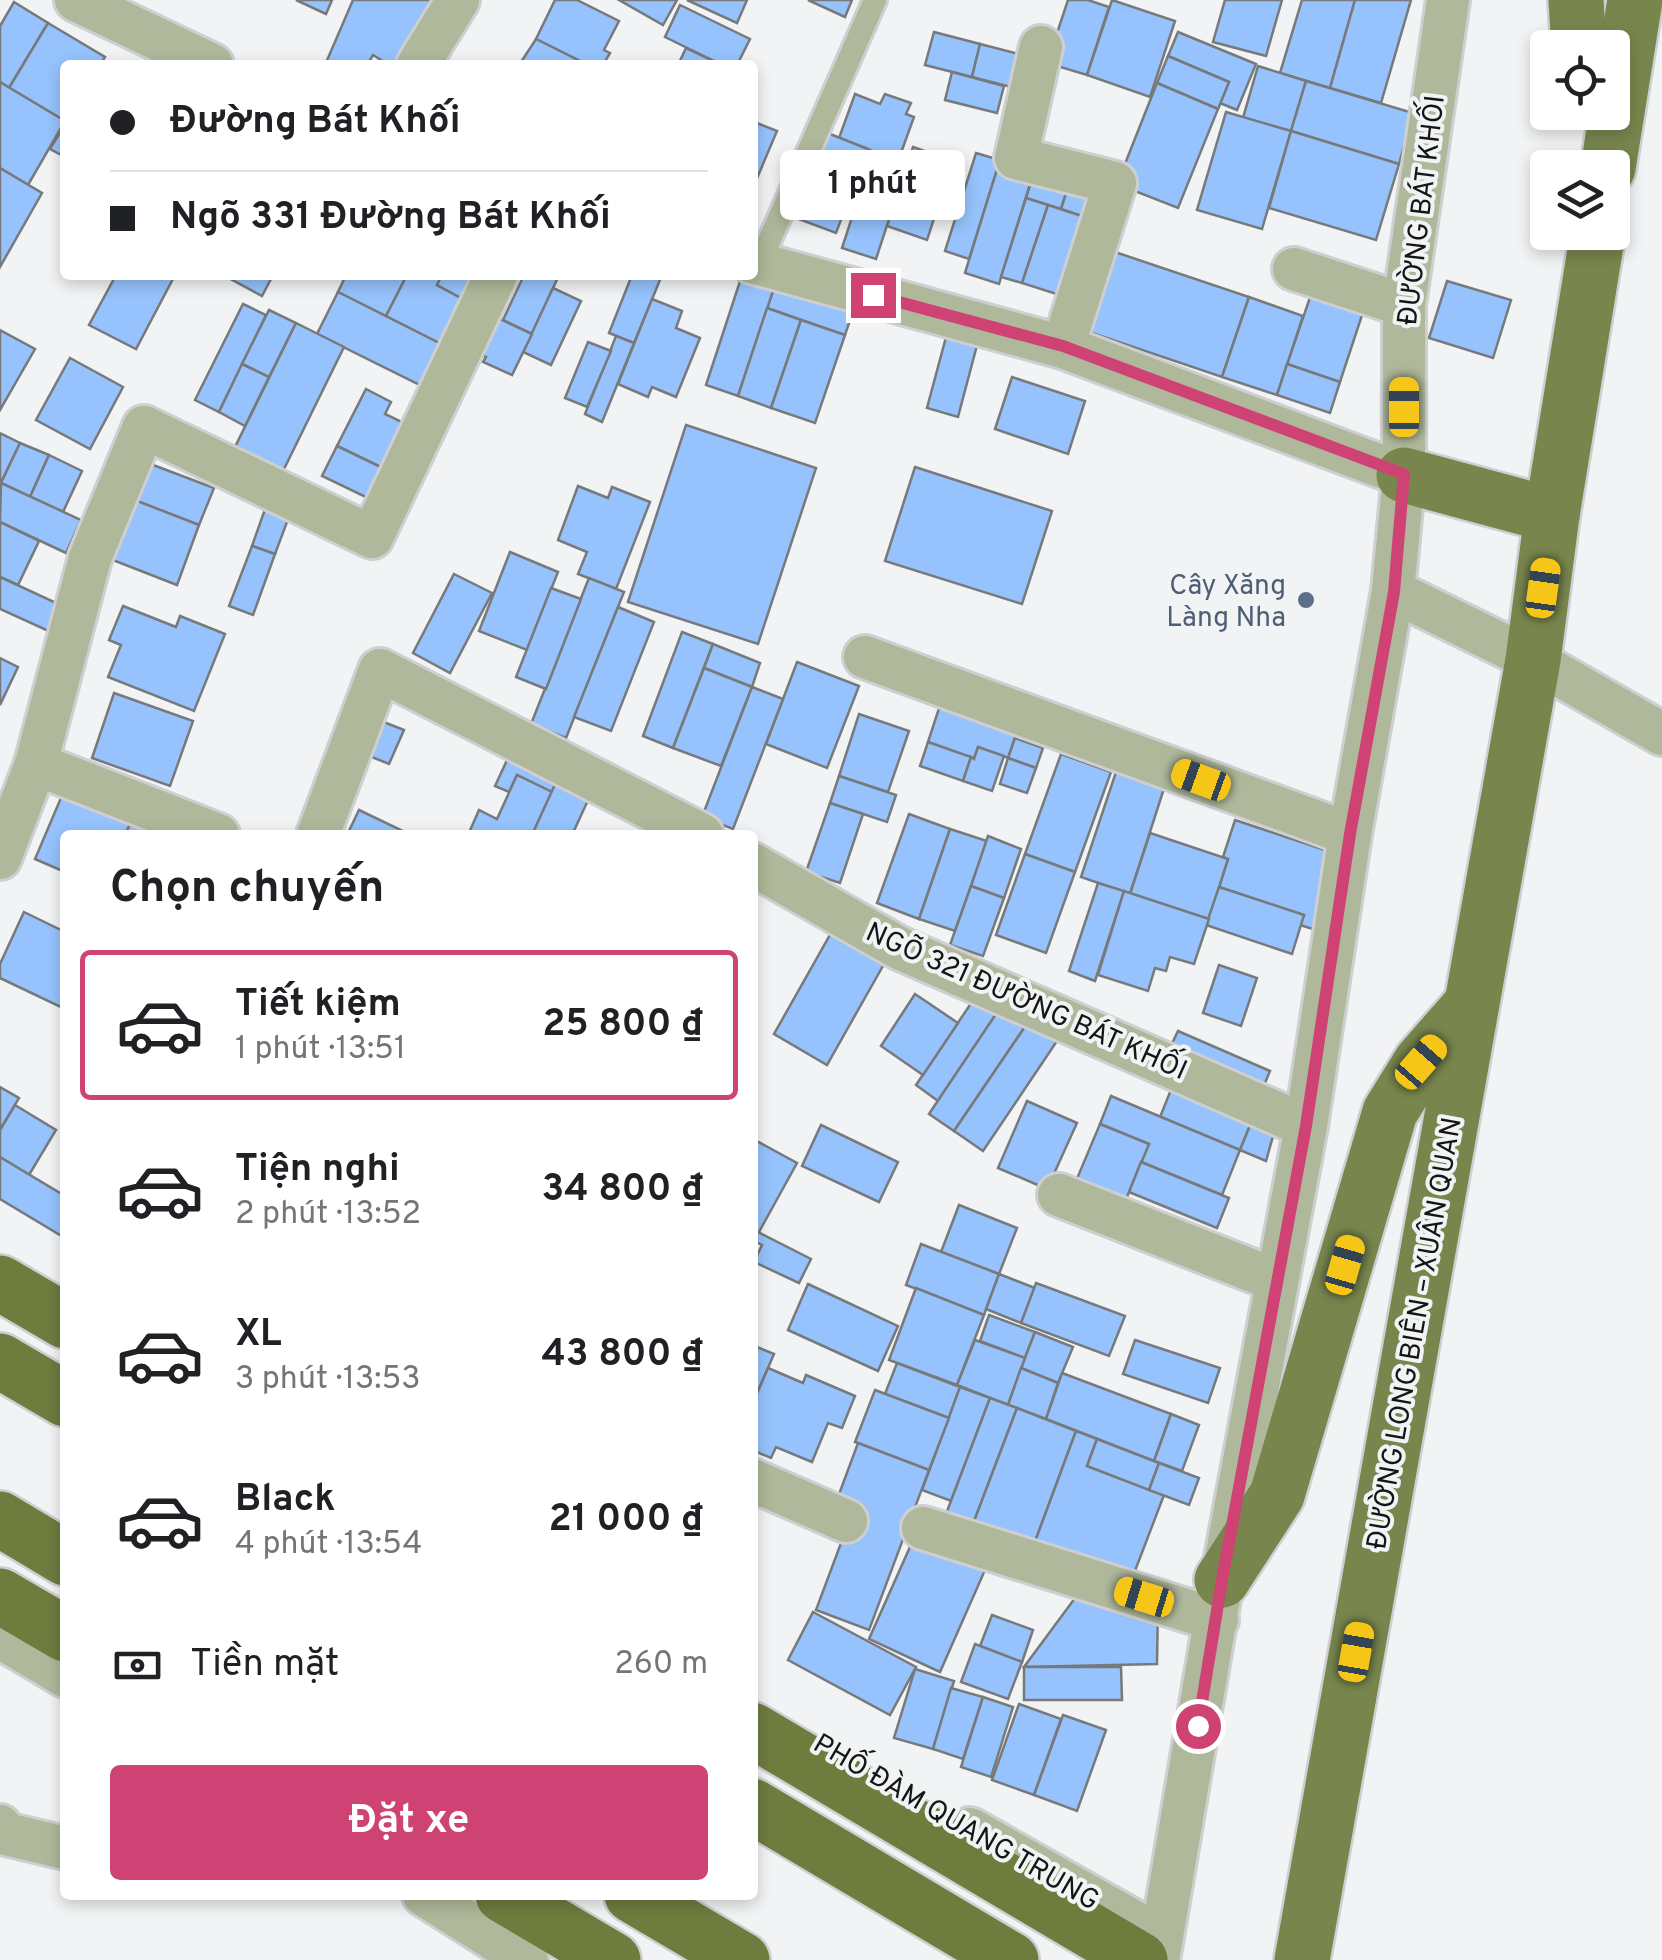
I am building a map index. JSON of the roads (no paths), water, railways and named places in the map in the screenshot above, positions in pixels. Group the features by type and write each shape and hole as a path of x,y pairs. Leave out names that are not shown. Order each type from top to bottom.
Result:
{"highway":[{"path":"0,1283 60,1318"},
{"path":"0,1361 60,1396"},
{"path":"0,1520 60,1555"},
{"path":"0,1596 60,1631"},
{"path":"758,1733 1153,1952"},
{"path":"758,1810 1011,1960"},
{"path":"512,1900 613,1960"},
{"path":"640,1900 742,1960"}],"main road":[{"path":"1576,0 1578,30"},
{"path":"1611,150 1635,0"},
{"name":"ĐƯỜNG LONG BIÊN – XUÂN QUAN","path":"1302,1960 1533,660 1593,250"},
{"path":"1404,474 1552,515"},
{"path":"1220,1600 1278,1495 1390,1112 1421,1062 1470,1006"}],"street":[{"path":"76,0 118,9 204,60"},
{"path":"421,60 458,0"},
{"name":"ĐƯỜNG BÁT KHỐI","path":"1153,1952 1306,1126 1350,834 1394,592 1404,474 1404,305 1448,0"},
{"path":"1041,48 1016,158 1115,183 1063,346"},
{"path":"758,264 1063,346 1404,474"},
{"path":"1294,269 1404,305"},
{"path":"0,858 36,764 90,558 144,427 372,537 494,280"},
{"path":"1394,592 1533,660 1662,734"},
{"path":"865,657 1350,834"},
{"path":"320,830 380,670 692,830"},
{"path":"36,764 205,830"},
{"name":"NGÕ 321 ĐƯỜNG BÁT KHỐI","path":"758,867 899,948 1306,1126"},
{"path":"1059,1195 1276,1280"},
{"path":"0,1256 60,1294"},
{"path":"758,1483 846,1520"},
{"path":"923,1528 1220,1600"},
{"path":"0,1637 60,1673"},
{"name":"PHỐ ĐÀM QUANG TRUNG","path":"758,1709 1153,1952"},
{"path":"0,1826 6,1834 60,1847"},
{"path":"432,1900 527,1960"}],"lane":[{"path":"758,259 875,0"}],"place":[{"name":"Cây Xăng Làng Nha","path":"1306,600"}]}
